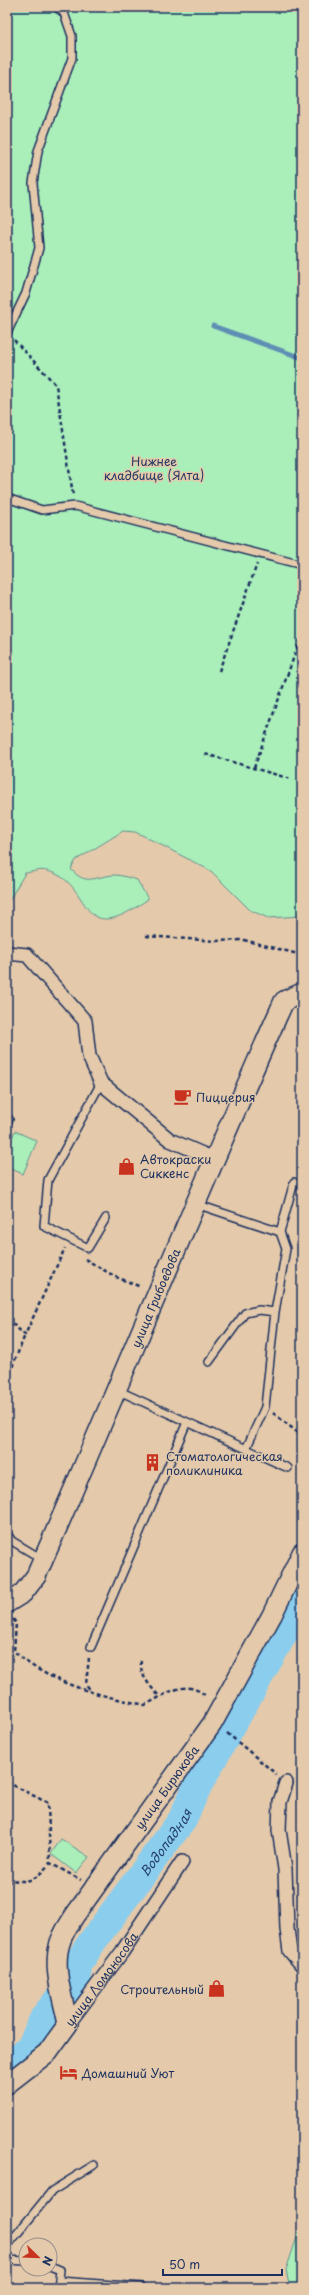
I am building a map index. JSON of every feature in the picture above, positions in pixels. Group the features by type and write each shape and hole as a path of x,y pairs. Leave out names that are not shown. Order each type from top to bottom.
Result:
{"street":[{"path":"7,953 27,955 85,1021 90,1056 101,1083 170,1140 214,1159"},
{"name":"улица Грибоедова","path":"9,1610 36,1576 158,1295 214,1159 284,1001 302,993"},
{"name":"улица Бирюкова","path":"68,2024 58,1976 58,1954 61,1940 75,1915 212,1724 272,1615 302,1553"},
{"path":"286,1782 280,1802 279,1830 285,1868 287,1929 290,1951 302,1965"},
{"name":"улица Ломоносова","path":"7,2084 47,2053 122,1952 182,1862"}],"lane":[{"path":"7,332 26,293 39,248 33,183 38,151 72,58 72,36 64,14 56,7"},
{"path":"7,498 42,510 75,506 302,565"},
{"path":"101,1083 48,1180 44,1226 88,1248 106,1218"},
{"path":"246,1449 264,1407 275,1312 286,1249 280,1232 294,1182"},
{"path":"195,1204 280,1232"},
{"path":"209,1362 245,1313 259,1310 275,1312"},
{"path":"117,1390 288,1468"},
{"path":"91,1647 187,1422"},
{"path":"7,1534 12,1542 43,1559"},
{"path":"7,2246 52,2191 94,2166"},
{"path":"7,2260 18,2261"},
{"path":"58,2269 60,2270 58,2284 142,2287"}],"path":[{"path":"7,332 56,385 75,506"},
{"path":"219,671 261,554"},
{"path":"254,768 302,634"},
{"path":"205,754 291,779"},
{"path":"146,936 215,941 244,940 302,955"},
{"path":"7,1380 25,1335 66,1246 72,1250"},
{"path":"84,1258 116,1276 158,1295"},
{"path":"7,1319 25,1335"},
{"path":"264,1407 302,1436"},
{"path":"9,1610 16,1623 14,1651 26,1663 91,1692 145,1705 179,1687 198,1689 220,1710"},
{"path":"91,1647 86,1684 91,1692"},
{"path":"141,1661 140,1667 148,1684 160,1698"},
{"path":"234,1737 286,1782"},
{"path":"7,1782 48,1803 48,1852 50,1863"},
{"path":"50,1863 94,1888"},
{"path":"7,1883 12,1880 25,1883 38,1876 50,1863"}],"green space":[{"name":"Нижнее кладбище (Ялта)","path":"7,7 302,7 302,916 268,918 250,910 211,871 144,836 135,832 123,831 76,860 71,869 81,878 86,879 115,875 137,880 148,899 124,914 108,919 96,917 88,909 73,888 62,878 42,870 25,873 7,904"},
{"path":"15,1131 37,1141 23,1174 7,1167 7,1149"},
{"path":"61,1839 89,1857 76,1873 51,1854"},
{"path":"302,2222 302,2288 290,2288 286,2270"}],"waterway":[{"path":"213,326 302,358"},
{"name":"Водопадная","path":"7,2067 31,2047 45,2016 77,1977 77,1965 92,1942 182,1820 198,1785 302,1600"}],"place":[{"name":"Пиццерия","path":"183,1097"},
{"name":"Автокраски Сиккенс","path":"127,1166"},
{"name":"Стоматологическая поликлиника","path":"153,1463"},
{"name":"Строительный","path":"217,1989"},
{"name":"Домашний Уют","path":"69,2073"}]}
